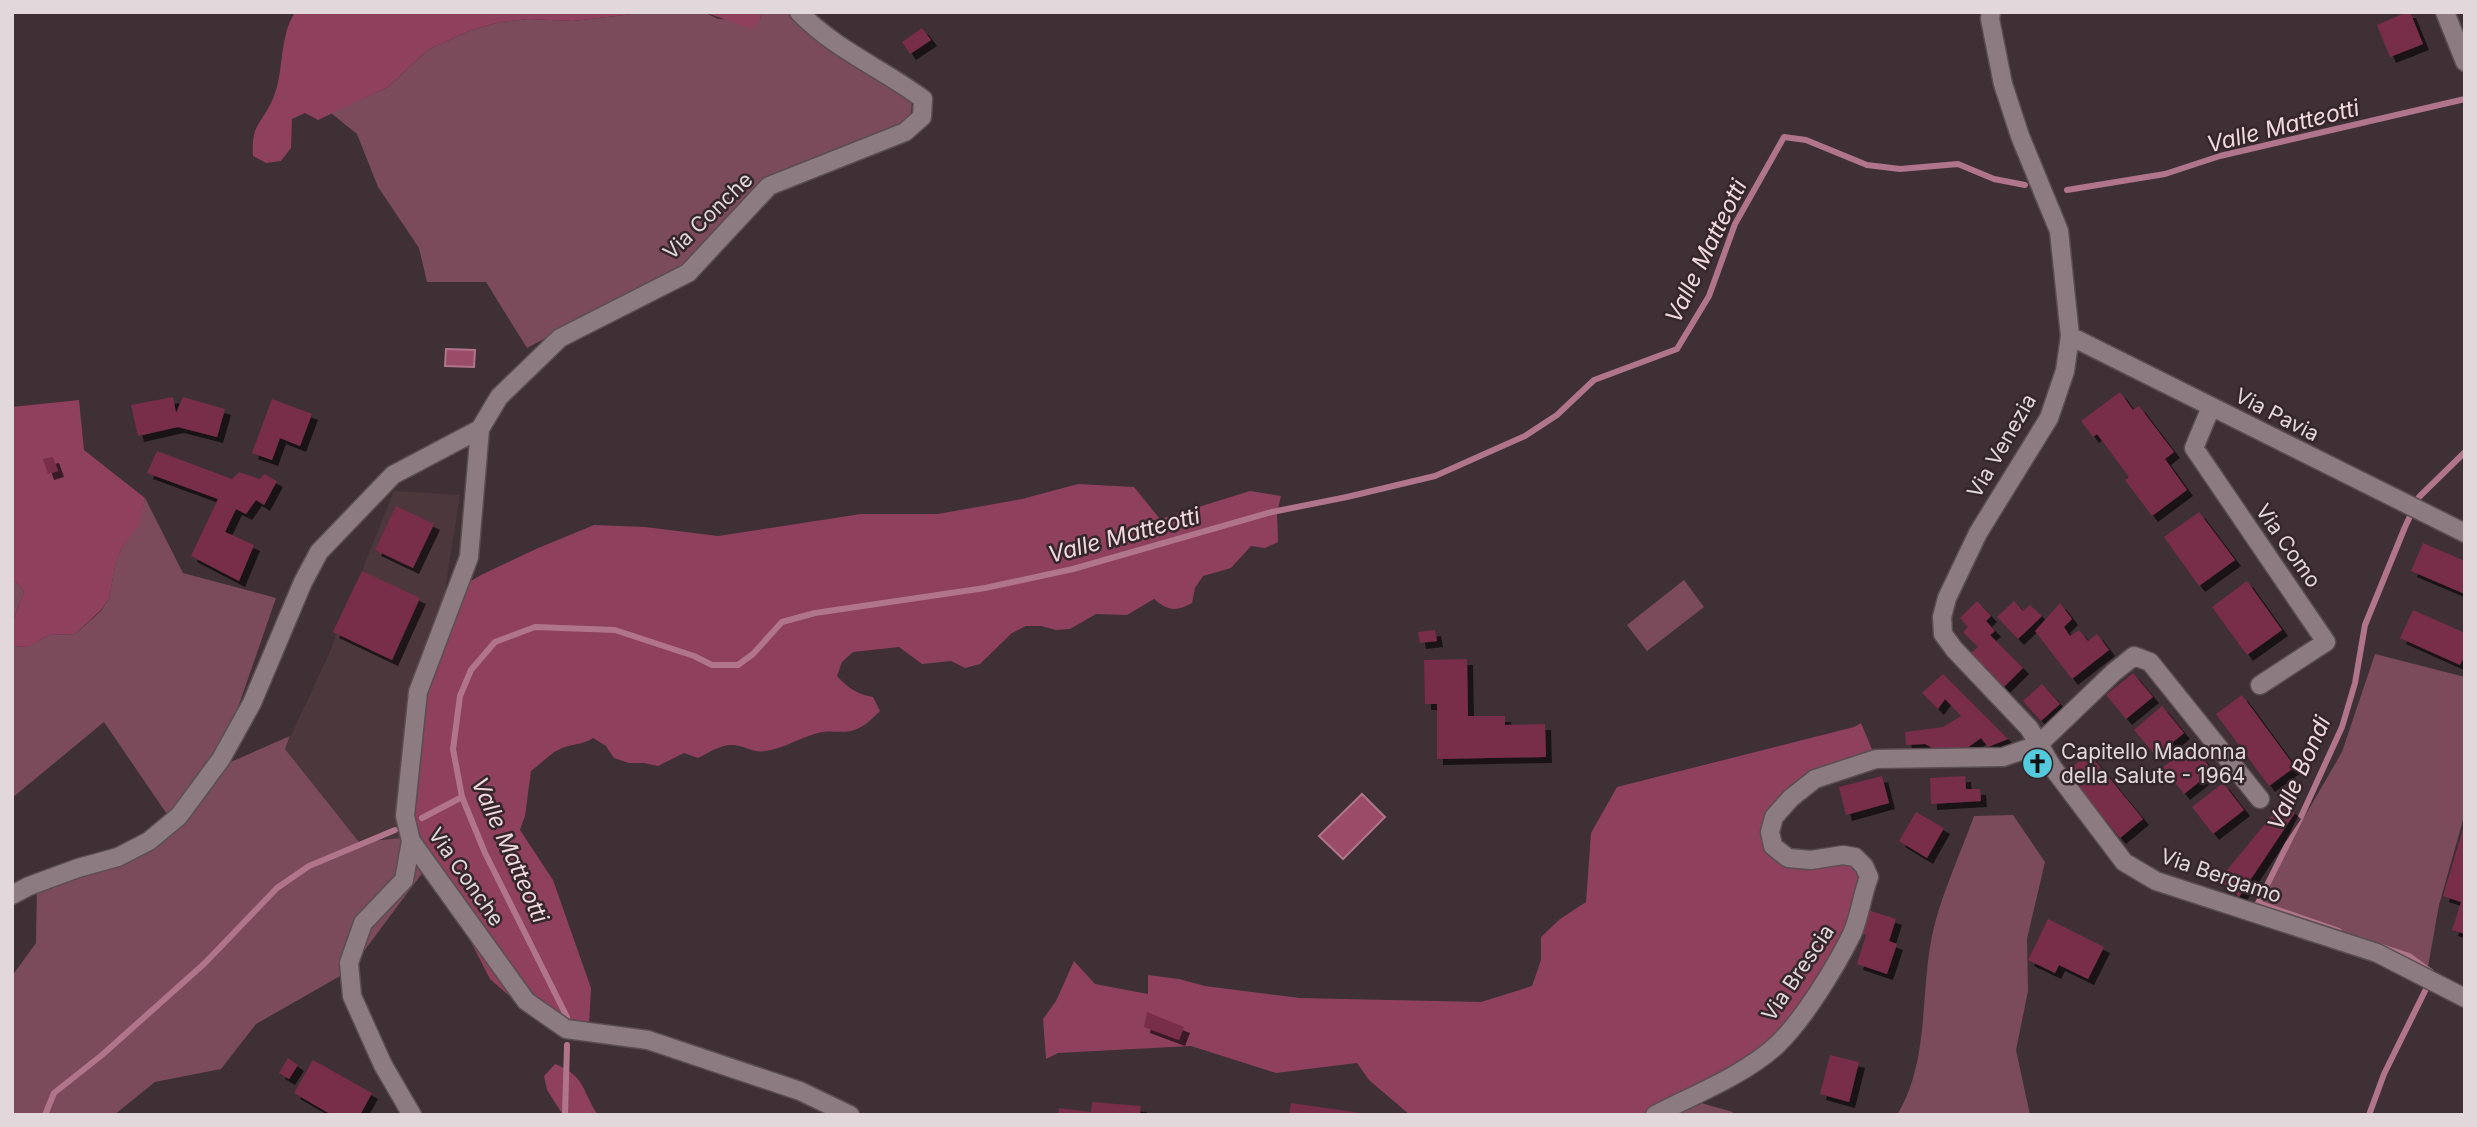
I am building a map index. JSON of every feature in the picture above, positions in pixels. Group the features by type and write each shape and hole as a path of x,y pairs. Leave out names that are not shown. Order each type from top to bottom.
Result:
{"street":[{"name":"Via Conche","path":"800,12 850,54 900,82 923,99 922,117 905,132 769,186 688,273 560,338 499,397 480,429 469,557 418,692 405,816 411,841 526,1001 566,1029 648,1040 800,1091 850,1115"},
{"name":"Via Venezia","path":"1991,12 1990,19 2003,85 2020,136 2059,231 2070,336 2066,370 2049,418 1978,533 1947,598 1942,617 1943,635 2029,728 2038,745"},
{"path":"2445,12 2465,62"},
{"name":"Via Pavia","path":"2070,336 2465,533"},
{"name":"Via Como","path":"2211,407 2194,449 2326,642 2260,685"},
{"path":"12,895 53,877 118,857 149,841 179,816 221,759 252,703 303,582 319,552 393,475 480,429"},
{"path":"2038,745 2134,656 2150,662 2260,799"},
{"name":"Via Bergamo","path":"2038,745 2124,862 2156,881 2377,953 2464,997"},
{"name":"Via Brescia","path":"1655,1115 1740,1071 1776,1045 1806,1010 1854,931 1868,877 1864,866 1855,857 1843,855 1811,860 1788,858 1773,846 1770,832 1774,817 1791,798 1815,779 1876,759 2003,757 2038,745"},
{"path":"411,841 404,880 363,923 349,963 352,996 383,1065 412,1115"}],"shaded area":[{"path":"295,12 650,12 573,21 528,19 500,22 471,30 428,50 388,87 318,120 305,113 292,119 291,148 281,161 266,163 253,156 253,138 276,90 286,33"},
{"path":"650,12 704,12 718,19 760,20 762,12 813,12 895,77 912,95 911,120 785,181 681,266 527,348 486,282 427,282 419,248 378,187 357,134 331,113 388,87 428,50 471,30 500,22 529,19 573,21"},
{"path":"704,12 762,12 760,20 752,29"},
{"path":"446,349 475,350 474,367 445,366"},
{"path":"79,400 84,450 145,498 140,524 121,549 109,599 100,611 75,634 49,635 28,647 13,646 14,618 24,592 12,577 12,407"},
{"path":"1078,484 1134,487 1160,519 1250,491 1281,496 1277,513 1278,542 1265,548 1251,546 1231,568 1203,576 1195,588 1192,603 1186,606 1172,609 1154,599 1127,615 1096,614 1070,629 1026,626 1012,633 980,664 965,668 951,661 922,664 899,647 853,652 842,662 837,676 853,690 873,697 880,711 865,725 854,730 822,732 765,751 728,745 698,758 684,753 658,766 629,763 614,758 606,746 593,738 556,751 531,771 525,816 520,830 553,880 591,988 589,1025 537,1020 490,979 403,810 424,654 444,597 481,575 594,525 645,527 718,536 861,514 938,514 1022,499"},
{"path":"394,491 460,495 444,597 424,654 414,837 359,842 285,749 332,647 336,634 333,632 362,571"},
{"path":"145,498 183,573 276,598 217,768 290,736 285,749 359,842 414,837 429,864 349,971 256,1024 221,1069 155,1082 114,1115 12,1115 12,976 36,943 37,883 133,855 166,837 175,826 104,722 12,798 12,642 14,646 27,647 49,635 75,634 100,612 109,599 121,549 139,524"},
{"path":"12,577 24,592 12,630"},
{"path":"1684,580 1704,607 1647,651 1627,625"},
{"path":"2375,654 2465,677 2465,813 2439,905 2426,978 2250,911 2342,752"},
{"path":"1861,723 1876,759 1815,779 1770,832 1788,858 1843,855 1864,866 1854,931 1776,1045 1658,1115 1410,1115 1369,1080 1357,1063 1276,1073 1191,1046 1058,1053 1046,1059 1043,1019 1056,1001 1074,961 1095,984 1148,994 1148,975 1205,986 1300,998 1481,1002 1532,986 1541,960 1541,937 1560,919 1586,902 1591,833 1617,787"},
{"path":"1362,794 1385,817 1343,859 1319,836"},
{"path":"2013,815 2045,862 2027,939 2028,991 2016,1050 2030,1115 1897,1115 1908,1094 1915,1071 1923,1023 1929,950 1952,872 1974,816"},
{"path":"555,1064 578,1079 598,1115 563,1115 547,1090 544,1076"},
{"path":"1687,1099 1733,1112 1732,1115 1658,1115"}],"building":[{"path":"2410,12 2423,44 2390,57 2377,25"},
{"path":"922,28 931,40 910,54 902,42"},
{"path":"2120,392 2133,410 2139,406 2174,452 2165,459 2187,490 2152,516 2125,480 2129,477 2097,434 2093,437 2081,421"},
{"path":"173,397 176,413 183,397 225,409 217,437 178,427 138,436 131,405"},
{"path":"272,399 312,414 300,446 280,438 272,460 252,453"},
{"path":"157,451 232,479 239,472 260,479 264,474 277,481 264,505 256,500 246,514 236,509 225,532 254,545 239,581 191,556 218,499 147,473"},
{"path":"53,457 58,471 48,474 43,459"},
{"path":"396,506 434,524 413,568 375,550"},
{"path":"2199,512 2235,560 2199,586 2164,537"},
{"path":"2423,543 2465,561 2465,594 2411,571"},
{"path":"362,571 420,598 392,660 333,632"},
{"path":"2247,581 2282,630 2247,655 2212,607"},
{"path":"1977,601 1991,616 1986,621 1995,631 1990,635 2023,668 2004,687 1971,653 1978,647 1963,632 1968,627 1960,618"},
{"path":"2014,601 2023,611 2030,605 2042,616 2018,639 1997,617"},
{"path":"2060,603 2072,619 2064,627 2070,636 2079,630 2088,641 2097,634 2109,650 2072,679 2035,631"},
{"path":"2413,610 2465,633 2465,656 2460,665 2400,638"},
{"path":"1435,630 1437,641 1420,643 1418,632"},
{"path":"1467,659 1468,716 1505,716 1505,725 1545,724 1546,757 1437,759 1437,704 1425,704 1424,660"},
{"path":"2133,673 2153,697 2126,719 2106,695"},
{"path":"1943,674 2008,739 1988,747 1981,738 1967,748 1934,749 1925,744 1906,745 1905,732 1943,727 1961,716 1945,699 1938,709 1922,693"},
{"path":"2042,684 2060,704 2041,721 2023,701"},
{"path":"2242,695 2295,767 2269,786 2216,714"},
{"path":"2162,706 2184,733 2156,756 2134,730"},
{"path":"2192,745 2213,771 2184,794 2163,767"},
{"path":"2089,753 2143,819 2120,838 2066,772"},
{"name":"Capitello Madonna della Salute - 1964","path":"2038,757 2043,770 2037,772 2032,763 2034,758"},
{"path":"1882,776 1889,803 1846,815 1839,787"},
{"path":"1965,776 1966,789 1980,789 1981,801 1931,804 1930,778"},
{"path":"2223,783 2244,810 2213,834 2192,807"},
{"path":"2283,802 2295,813 2239,897 2219,880"},
{"path":"1916,812 1944,828 1927,858 1899,841"},
{"path":"2464,826 2465,934 2452,930 2461,902 2443,896"},
{"path":"1868,910 1896,919 1889,941 1897,944 1887,974 1857,964 1866,935 1860,933"},
{"path":"2048,919 2104,947 2088,979 2059,965 2055,973 2028,960"},
{"path":"1147,1012 1184,1027 1179,1040 1144,1027"},
{"path":"1830,1055 1859,1062 1849,1102 1820,1094"},
{"path":"288,1058 298,1065 289,1079 279,1073"},
{"path":"313,1060 372,1093 360,1115 332,1115 294,1093"},
{"path":"1092,1102 1141,1106 1140,1115 1058,1115 1059,1108 1091,1112"},
{"path":"1291,1103 1361,1113 1361,1115 1289,1115"}],"waterway":[{"name":"Valle Matteotti","path":"2067,190 2165,174 2220,156 2465,99"},
{"name":"Valle Matteotti","path":"567,1017 485,853 462,797 453,749 460,696 471,670 495,642 535,627 615,630 694,656 712,665 738,665 753,654 782,622 815,613 985,588 1073,569 1272,512 1435,476 1525,436 1557,415 1594,380 1677,349 1709,296 1735,224 1784,137 1806,140 1867,165 1900,169 1958,164 1994,179 2025,185"},
{"name":"Valle Bondi","path":"2339,931 2258,903 2342,727 2355,683 2365,625 2405,527 2419,497 2465,452"},
{"path":"422,818 462,797"},
{"path":"45,1115 54,1093 102,1055 205,963 277,888 309,866 395,830"},
{"name":"Valle Bondi","path":"2382,947 2409,956 2431,972"},
{"name":"Valle Bondi","path":"2369,1115 2384,1074 2426,989"},
{"name":"Valle Matteotti","path":"565,1115 567,1045"}],"place":[{"name":"Capitello Madonna della Salute - 1964","path":"2038,764"}]}
